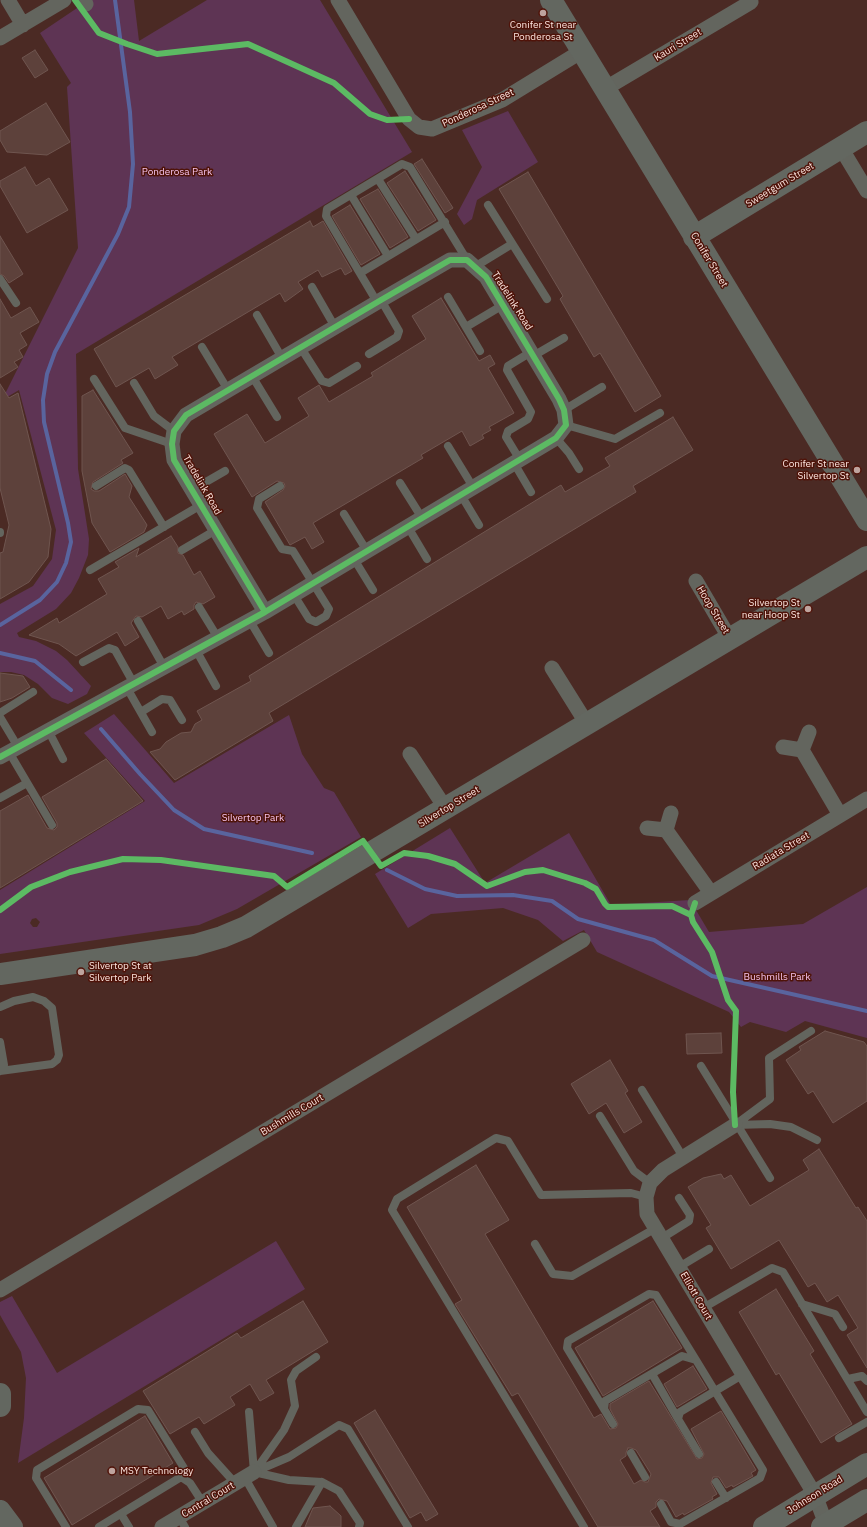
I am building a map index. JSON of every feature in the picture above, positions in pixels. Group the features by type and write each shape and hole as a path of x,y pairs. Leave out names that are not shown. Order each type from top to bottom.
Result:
{"street":[{"path":"8,0 23,25"},
{"path":"0,38 64,0"},
{"name":"Ponderosa Street","path":"338,0 409,119 419,127 432,129 502,100 582,51"},
{"name":"Conifer Street","path":"551,0 606,88 694,237 867,520"},
{"name":"Kauri Street","path":"606,88 750,2"},
{"name":"Sweetgum Street","path":"694,237 867,132"},
{"path":"841,148 867,191"},
{"path":"173,438 186,415 379,301 450,260 471,263"},
{"name":"Tradelink Road","path":"471,263 486,277 503,305 559,399 565,418"},
{"path":"9,752 250,621 408,527 556,438 565,418"},
{"name":"Tradelink Road","path":"173,438 174,460 265,612"},
{"name":"Silvertop Street","path":"0,974 195,944 222,937 246,927 867,557"},
{"name":"Hoop Street","path":"696,581 730,639"},
{"path":"552,668 587,724"},
{"path":"802,750 809,732"},
{"path":"783,747 802,750"},
{"path":"802,750 840,815"},
{"path":"410,754 446,808"},
{"name":"Radiata Street","path":"695,903 867,799"},
{"path":"666,830 671,813"},
{"path":"647,828 666,830 710,893"},
{"name":"Bushmills Court","path":"0,1290 583,940"},
{"path":"650,1183 663,1170 736,1125"},
{"name":"Elliott Court","path":"650,1183 646,1197 647,1214 742,1376 833,1524"},
{"path":"0,1394 0,1406"},
{"name":"Johnson Road","path":"764,1527 867,1464"},
{"name":"Central Court","path":"162,1527 182,1522 203,1503 245,1478"},
{"path":"833,1524 867,1500"},
{"path":"0,1510 12,1527"}],"lane":[{"path":"369,354 397,338 399,330 360,273 326,216 327,209 402,164 410,167 471,263 512,244"},
{"path":"378,178 416,239"},
{"path":"351,195 388,256"},
{"path":"488,205 547,299"},
{"path":"360,273 445,222"},
{"path":"0,279 16,303"},
{"path":"312,287 335,327"},
{"path":"448,297 480,351"},
{"path":"466,327 503,305"},
{"path":"257,315 282,358"},
{"path":"531,492 506,437 508,431 528,419 530,412 507,370 508,366 564,338"},
{"path":"202,347 228,390"},
{"path":"301,348 322,381 329,383 356,366"},
{"path":"252,376 277,417"},
{"path":"94,379 125,428 173,438"},
{"path":"134,383 154,416 173,438"},
{"path":"602,387 565,418 616,439 660,413"},
{"path":"556,438 579,469"},
{"path":"448,446 467,491 479,525"},
{"path":"96,486 126,468 129,470 164,527"},
{"path":"192,490 225,471"},
{"path":"400,483 422,518"},
{"path":"280,486 259,499 256,508 282,549 293,551 314,583 329,609 326,616 316,622 309,619 294,595"},
{"path":"90,570 201,505"},
{"path":"344,514 367,551"},
{"path":"408,527 428,559"},
{"path":"182,550 216,530"},
{"path":"354,559 373,590"},
{"path":"199,607 218,638"},
{"path":"138,621 164,667"},
{"path":"250,621 268,653"},
{"path":"83,662 109,648 115,650 141,712 152,732"},
{"path":"196,650 216,686"},
{"path":"0,713 33,692"},
{"path":"141,712 162,699 170,700 182,720"},
{"path":"0,717 9,752 52,825"},
{"path":"48,730 64,759"},
{"path":"0,798 27,783"},
{"path":"0,1007 14,1001 34,998 44,1001 52,1008 59,1055 57,1060 52,1064 0,1071"},
{"path":"736,1125 770,1099 769,1058 810,1031"},
{"path":"0,1042 4,1065 0,1071"},
{"path":"701,1066 770,1178"},
{"path":"642,1090 683,1157"},
{"path":"600,1116 634,1171 650,1183"},
{"path":"736,1125 770,1124 791,1127 817,1140"},
{"path":"584,1527 392,1210 397,1199 496,1138 508,1141 541,1195 631,1193 646,1197"},
{"path":"535,1244 553,1274 572,1276 659,1233 689,1221 690,1215 679,1198"},
{"path":"679,1267 709,1249"},
{"path":"703,1308 772,1268 784,1272 867,1412"},
{"path":"613,1424 567,1348 568,1341 649,1294 656,1295 763,1470 760,1478 680,1524 671,1522 661,1504"},
{"path":"802,1304 835,1314 843,1327"},
{"path":"604,1409 605,1402 682,1356 696,1360"},
{"path":"245,1478 284,1430 295,1406 291,1380 296,1371 316,1357"},
{"path":"652,1374 699,1454"},
{"path":"678,1419 680,1412 742,1376"},
{"path":"848,1379 862,1376 867,1381"},
{"path":"66,1527 36,1478 37,1470 138,1409 148,1410 184,1468 181,1477 100,1527"},
{"path":"245,1478 249,1412"},
{"path":"839,1438 867,1422"},
{"path":"245,1478 290,1457 339,1425 348,1429 408,1527"},
{"path":"195,1432 208,1453 245,1478 273,1527"},
{"path":"631,1453 645,1477"},
{"path":"181,1477 190,1483 203,1503"},
{"path":"245,1478 322,1482 339,1491 360,1523 358,1527"},
{"path":"296,1527 322,1482"},
{"path":"716,1482 726,1498"},
{"path":"121,1514 129,1527"}],"green space":[{"name":"Ponderosa Park","path":"89,0 134,0 139,41 207,0 320,0 412,152 76,354 78,469 89,539 88,555 71,593 56,609 17,633 19,637 36,641 56,651 67,660 91,686 87,694 68,704 52,698 38,684 24,675 11,672 0,672 0,604 33,586 52,559 56,530 19,390 2,400 78,248 67,87 71,83 40,33"},
{"path":"508,111 538,162 477,200 472,219 464,225 457,214 482,167 462,130"},
{"name":"Silvertop Park","path":"114,714 174,783 289,715 302,754 324,788 334,792 361,837 237,909 199,925 0,954 0,890 145,801 84,733","holes":["36,918 40,922 37,927 33,927 30,923 32,919"]},
{"name":"Bushmills Park","path":"450,828 485,883 569,833 611,905 690,900 709,932 803,924 867,887 867,1038 805,1021 786,1032 750,1022 741,1027 729,1012 597,952 584,930 563,941 538,920 503,908 431,914 408,928 375,874"},
{"path":"276,1241 305,1289 18,1463 24,1418 26,1378 21,1352 0,1315 0,1302 12,1296 57,1373"}],"building":[{"path":"35,50 48,70 35,78 22,58"},
{"path":"46,103 70,142 47,155 7,152 0,140 0,131"},
{"path":"422,159 453,208 445,213 414,164"},
{"path":"25,167 36,186 49,178 68,210 27,233 0,186 0,181"},
{"path":"405,171 436,220 418,231 387,183"},
{"path":"528,172 661,396 635,412 600,353 594,357 560,299 563,296 499,189"},
{"path":"378,189 408,237 390,248 360,199"},
{"path":"350,205 380,254 361,265 332,216"},
{"path":"310,221 313,227 323,221 352,271 345,275 341,268 322,277 318,270 298,282 303,289 285,302 280,293 172,357 178,365 155,379 149,368 116,387 94,349"},
{"path":"0,236 23,274 9,283 4,276 0,274"},
{"path":"441,298 479,361 490,355 495,364 488,368 514,413 489,427 491,430 482,435 484,438 470,446 462,431 421,455 423,458 313,523 324,542 312,549 305,537 290,545 265,502 283,490 285,486 284,483 277,481 252,497 214,434 247,414 265,443 309,416 298,398 319,385 329,402 373,376 371,373 426,339 412,316"},
{"path":"0,299 11,318 30,307 39,322 20,333 27,345 19,350 23,357 14,362 18,367 0,378"},
{"path":"0,384 9,398 18,393 51,529 48,557 29,582 0,599 0,553 3,552 9,525 0,488"},
{"path":"93,390 133,453 121,460 123,463 93,482 91,489 94,491 99,491 125,474 132,486 129,497 147,525 144,532 110,552 92,523 82,471 82,396"},
{"path":"673,417 693,450 633,486 636,492 269,713 273,721 175,780 150,752 160,749 166,742 181,733 191,732 195,724 202,720 197,711 251,681 249,676 561,485 565,492 610,466 605,458"},
{"path":"171,536 178,547 178,553 183,555 194,575 200,571 215,597 203,604 196,602 194,609 184,615 182,611 168,619 161,606 142,617 136,616 131,623 139,637 125,646 117,632 76,656 59,644 29,635 57,618 59,623 107,594 98,579 119,567 115,562 139,548 136,557"},
{"path":"0,673 23,676 30,687 12,698 0,702"},
{"path":"106,759 143,801 0,888 0,811 28,795 47,828 54,830 57,827 57,823 42,797"},
{"path":"825,1031 864,1042 867,1046 867,1101 833,1123 813,1091 808,1094 786,1060 801,1050 799,1047"},
{"path":"721,1033 722,1053 687,1054 686,1034"},
{"path":"610,1060 628,1091 625,1093 642,1122 624,1133 606,1103 589,1114 571,1084"},
{"path":"819,1149 856,1208 858,1207 867,1221 867,1368 847,1335 858,1328 838,1295 827,1302 815,1283 808,1287 779,1240 731,1269 706,1228 711,1225 688,1187 703,1178 721,1174 724,1179 731,1175 750,1206 809,1170 803,1160"},
{"path":"476,1165 509,1220 485,1234 594,1418 601,1414 610,1429 616,1428 618,1424 610,1409 610,1404 649,1381 697,1459 702,1458 704,1454 691,1429 721,1411 756,1470 751,1473 753,1476 733,1487 732,1485 726,1488 719,1477 713,1477 711,1483 717,1494 712,1497 713,1499 684,1515 683,1513 676,1517 667,1501 659,1499 656,1502 656,1507 650,1511 660,1527 598,1527 518,1393 512,1396 455,1304 462,1300 407,1207","holes":["628,1448 636,1450 651,1474 648,1482 641,1480 634,1484 620,1460 626,1456"]},
{"path":"776,1289 814,1351 810,1354 852,1424 821,1443 779,1373 776,1375 739,1312"},
{"path":"303,1301 328,1342 266,1380 274,1393 260,1401 250,1384 230,1397 235,1405 204,1424 199,1417 170,1434 143,1391 237,1333 241,1338"},
{"path":"653,1301 682,1348 603,1396 575,1348"},
{"path":"693,1366 707,1389 677,1407 664,1384"},
{"path":"375,1410 438,1514 426,1521 421,1512 410,1518 354,1423"},
{"path":"145,1416 173,1463 72,1525 44,1478"},
{"path":"330,1506 341,1516 341,1527 305,1527 313,1508"}],"waterway":[{"path":"0,625 40,600 57,582 66,563 71,542 68,523 44,422 43,400 47,374 55,352 118,234 129,207 133,164 130,112 115,0"},
{"path":"0,653 35,661 71,690"},
{"path":"101,729 174,810 204,829 312,853"},
{"path":"387,870 425,889 457,896 513,895 552,901 578,919 654,940 712,976 867,1011"}],"cycle path":[{"path":"75,0 99,33 127,44 157,54 248,44 334,83 370,114 387,120 409,119"},
{"path":"0,757 265,612 556,438 566,425 564,410 559,399 486,277 467,260 450,260 381,300 186,415 174,431 172,444 174,460 265,612"},
{"path":"0,910 31,887 70,872 123,859 161,860 274,876 287,887 363,841 381,866 404,853 428,856 455,864 487,886 525,872 543,870 585,883 596,889 608,907 672,906 691,915"},
{"path":"695,903 691,915 693,922 712,952 728,1000 736,1011 733,1092 735,1125"}],"place":[{"name":"Conifer St near Ponderosa St","path":"543,13"},
{"name":"Conifer St near Silvertop St","path":"857,470"},
{"name":"Silvertop St near Hoop St","path":"808,609"},
{"name":"Silvertop St at Silvertop Park","path":"81,972"},
{"name":"MSY Technology","path":"112,1471"}]}
